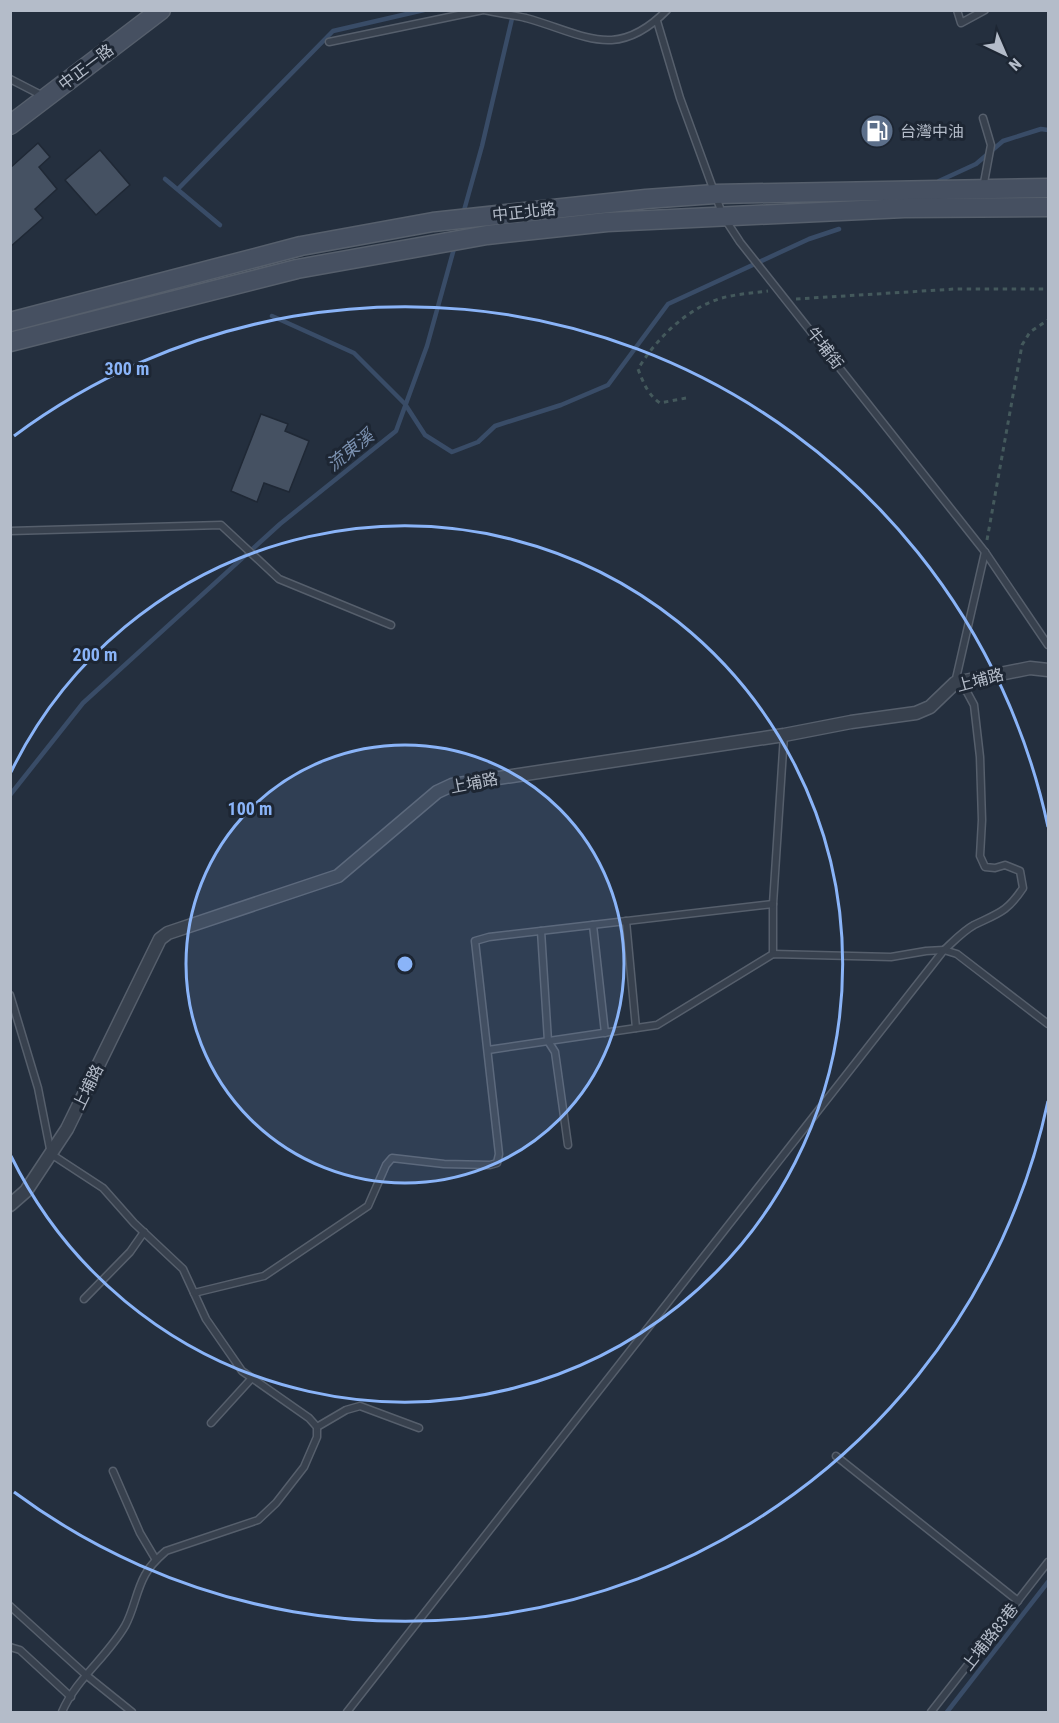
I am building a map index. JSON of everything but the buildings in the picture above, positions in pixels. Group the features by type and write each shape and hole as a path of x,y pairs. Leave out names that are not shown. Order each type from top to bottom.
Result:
{"main road":[{"name":"中正一路","path":"10,126 161,10"},
{"name":"中正北路","path":"10,322 301,246 433,222 646,199 715,194 1048,188"},
{"name":"中正北路","path":"10,342 297,269 487,235 607,222 723,216 904,208 1048,207"}],"street":[{"name":"上埔路","path":"10,1205 26,1191 67,1129 160,939 168,933 339,876 437,792 452,785 916,713 930,706 955,683 1030,668 1048,670"}],"lane":[{"path":"329,42 484,10 525,18 578,37 608,40 636,36 657,21 667,10"},
{"path":"957,10 962,22 986,10"},
{"name":"牛埔街","path":"657,21 680,98 723,216 761,268 985,552 1048,645"},
{"path":"10,79 46,98"},
{"path":"983,118 991,145 983,190"},
{"path":"10,531 221,525 279,579 391,626"},
{"path":"346,1713 944,950 972,926 992,918 1013,903 1023,888 1020,871 1005,865 995,868 985,867 980,856 981,768 974,705 967,692 955,683 985,552"},
{"path":"773,954 773,904 784,735"},
{"path":"194,1293 264,1276 368,1206 386,1165 392,1158 444,1164 490,1165 497,1163 499,1154 475,941 489,937 773,904"},
{"path":"626,921 636,1028"},
{"path":"593,925 604,1033"},
{"path":"541,931 548,1041 555,1052 568,1144"},
{"path":"488,1050 657,1025 773,954 891,957 944,950 957,954 1048,1024"},
{"path":"10,995 38,1088 51,1154 103,1188 183,1269 206,1319 242,1371 309,1418 317,1427 317,1437 304,1467 276,1503 258,1520 166,1551 156,1560 145,1575 123,1629 86,1675 62,1713"},
{"path":"84,1299 130,1252 144,1232"},
{"path":"211,1423 251,1379"},
{"path":"317,1427 346,1410 360,1406 419,1428"},
{"path":"836,1456 1018,1601"},
{"path":"113,1471 140,1533 156,1560"},
{"name":"上埔路83巷","path":"931,1713 1048,1562"},
{"path":"10,1606 132,1713"},
{"path":"10,1647 20,1650 72,1697"}],"path":[{"path":"686,398 660,403 654,399 638,369 650,349 691,312 721,298 778,289"},
{"path":"789,302 797,298 955,289 1048,289"},
{"path":"985,552 1022,345 1030,332 1048,320"}],"waterway":[{"path":"178,189 333,31 424,10"},
{"name":"流東溪","path":"463,214 482,146 514,10"},
{"path":"939,181 976,164 1003,141 1041,129 1048,130"},
{"path":"165,179 220,225"},
{"path":"272,316 354,353 405,404 425,435 452,452 478,442 495,426 561,405 608,385 668,304 809,239 839,229"},
{"name":"流東溪","path":"10,795 83,703 280,524 396,431 427,346 455,245"},
{"path":"947,1712 1048,1582"}],"place":[{"name":"台灣中油","path":"877,131"}]}
